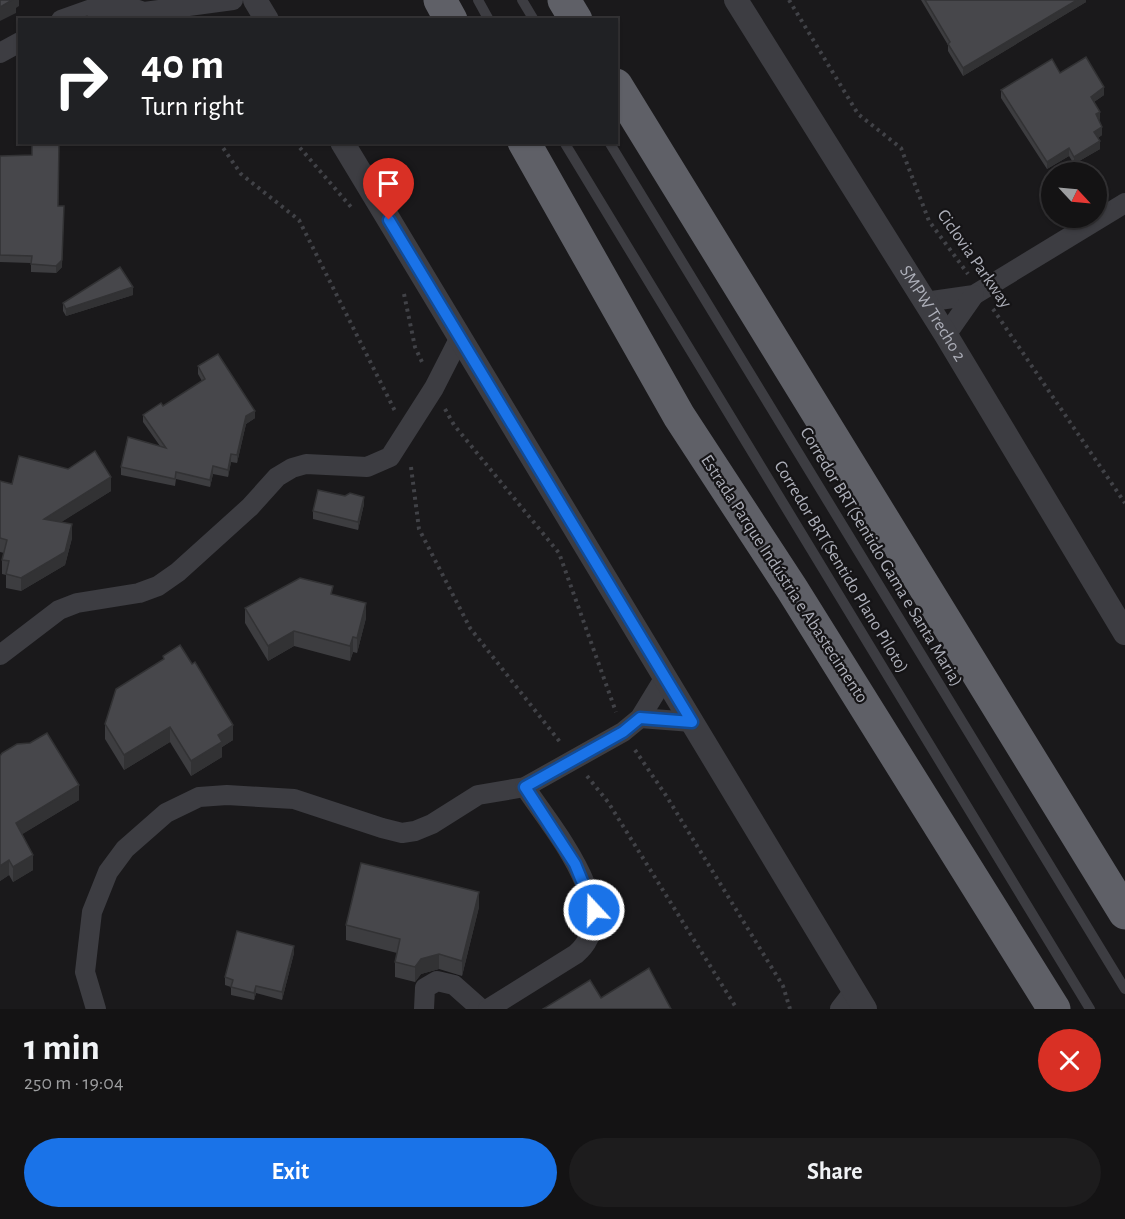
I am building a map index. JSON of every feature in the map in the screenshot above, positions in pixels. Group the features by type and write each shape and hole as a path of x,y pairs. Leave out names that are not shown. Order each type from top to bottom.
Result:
{"highway":[{"path":"440,0 451,18"},
{"path":"564,0 575,18"},
{"path":"618,88 1125,913"},
{"name":"Estrada Parque Indústria e Abastecimento","path":"525,144 679,416 811,620 1054,1009"}],"street":[{"path":"67,18 100,6 131,4 139,12 232,0"},
{"path":"255,0 266,18"},
{"name":"SMPW Trecho 2","path":"736,0 1118,607 1125,633"},
{"path":"0,53 18,43"},
{"path":"343,144 692,722 853,1003"},
{"path":"925,302 977,293 1125,203"},
{"path":"946,335 977,293"},
{"path":"0,655 59,610 77,603 139,593 158,586 199,554 250,507 277,477 292,468 306,464 367,467 390,457 434,388 460,337"},
{"path":"96,1009 85,972 92,912 108,872 125,849 166,813 199,797 227,795 294,799 402,833 415,831 432,824 478,795 525,787 623,732 640,718 665,677"},
{"path":"640,718 692,722"},
{"path":"488,1009 584,948 594,922 591,897 575,864 525,787"},
{"path":"424,1009 425,988 437,981 454,985 481,1009"}],"lane":[{"path":"478,0 488,18"},
{"path":"522,0 533,18"},
{"name":"Corredor BRT(Sentido Plano Piloto)","path":"565,144 1090,1009"},
{"name":"Corredor BRT(Sentido Gama e Santa Maria)","path":"610,144 1125,989"}],"path":[{"name":"Ciclovia Parkway","path":"789,0 858,114 901,148 929,221 1125,503"},
{"path":"220,144 241,174 299,220 406,434 419,529 470,628 608,802 737,1009"},
{"path":"297,144 354,211"},
{"path":"401,283 415,347 434,388 454,425 559,553 623,732 667,797 783,986 790,1009"}],"building":[{"path":"0,0 12,0 0,7"},
{"path":"925,0 1077,0 963,68"},
{"path":"1086,57 1104,87 1091,97 1100,112 1096,114 1102,127 1094,132 1100,141 1074,157 1069,148 1047,162 1001,90 1052,59 1060,73"},
{"path":"32,144 59,144 58,206 64,206 62,260 56,266 31,264 32,256 0,255 0,156 32,155"},
{"path":"120,267 133,287 66,309 63,303"},
{"path":"218,354 255,411 246,416 237,455 231,454 228,470 213,466 210,480 176,472 175,479 121,467 128,437 166,448 143,415 161,403 163,406 205,379 198,366"},
{"path":"95,451 111,477 44,519 72,524 65,552 21,578 6,574 9,561 2,560 7,540 0,538 0,481 12,484 19,456 68,469"},
{"path":"318,490 345,496 350,493 364,497 358,522 313,511"},
{"path":"300,578 333,586 331,594 366,603 357,638 353,637 350,646 294,631 268,646 245,608"},
{"path":"180,645 192,664 195,662 233,725 218,735 222,742 191,761 170,727 124,755 105,724 116,689 164,659 163,656"},
{"path":"47,733 79,785 16,823 33,855 13,867 9,860 0,866 0,756 17,744 30,743"},
{"path":"361,863 479,892 462,961 439,954 421,959 415,967 395,962 400,939 346,925"},
{"path":"237,931 294,946 282,992 256,986 254,993 231,987 233,980 225,977"},
{"path":"649,968 671,1009 543,1009 590,980 601,998"}],"route":[{"path":"389,220 692,722 640,718 623,732 525,787 575,864 591,897 594,910"}]}
